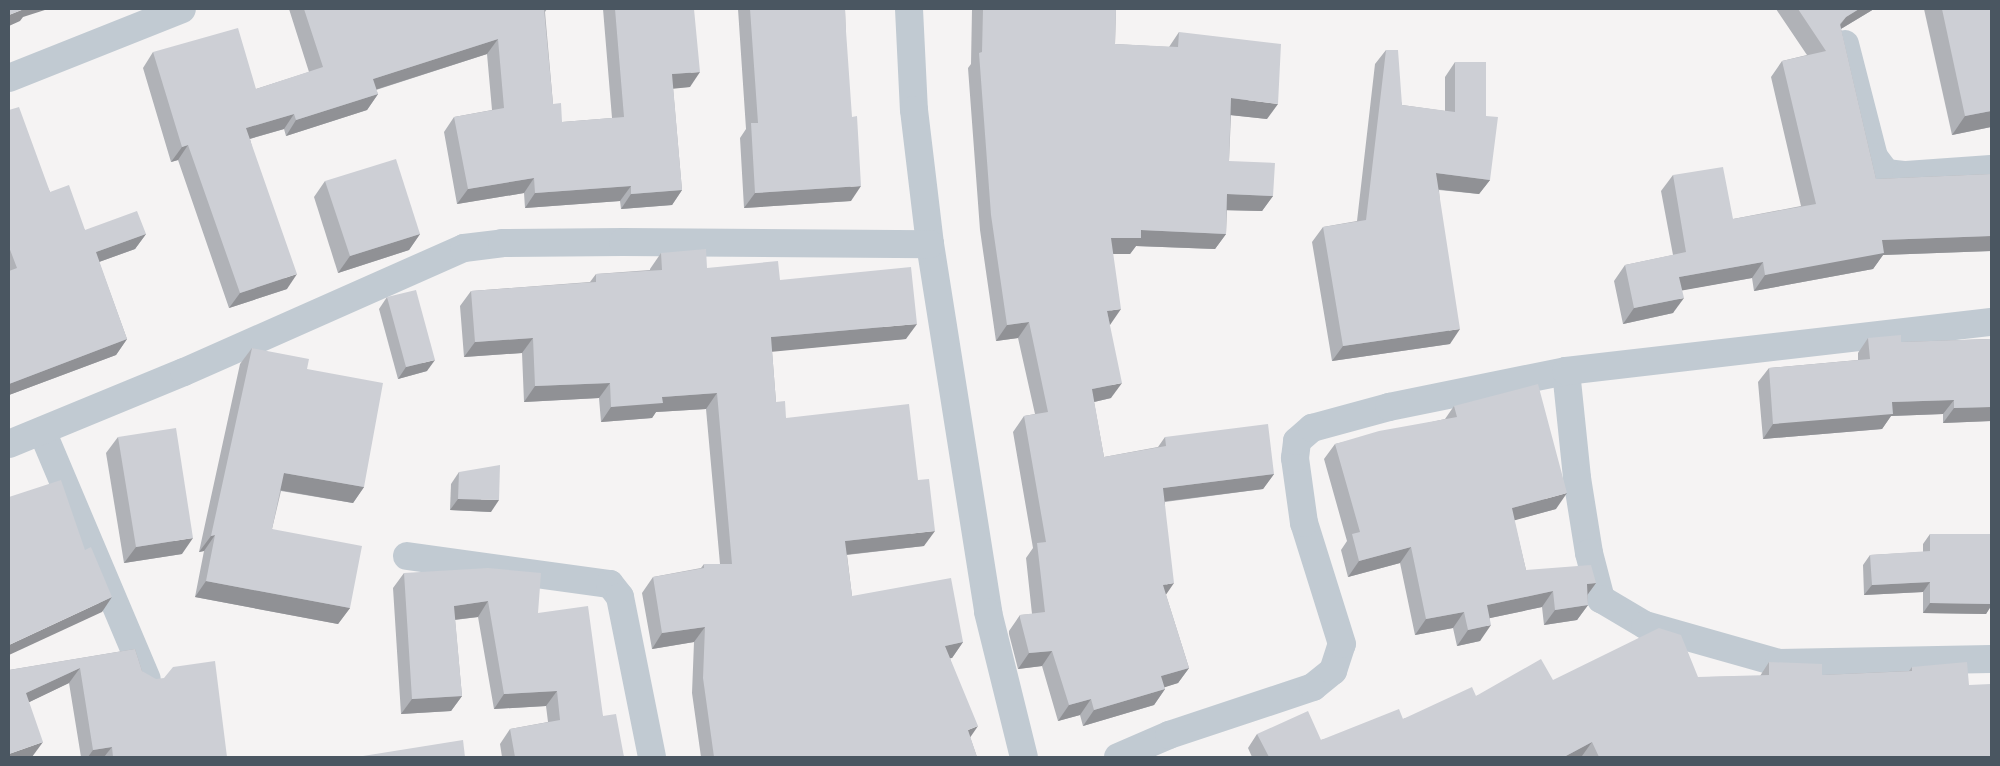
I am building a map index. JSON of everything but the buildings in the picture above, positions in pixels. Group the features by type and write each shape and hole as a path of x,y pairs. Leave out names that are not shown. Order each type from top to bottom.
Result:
{"street":[{"path":"9,78 182,9"},
{"path":"910,9 914,110 930,244 988,612 1024,757"},
{"path":"1845,44 1874,157 1886,173 1906,175 1991,169"},
{"path":"9,444 464,248 502,243 605,242 930,244"},
{"path":"1118,757 1169,735 1313,686 1333,671 1342,644 1304,522 1295,458 1297,441 1312,428 1388,407 1566,371 1991,322"},
{"path":"1566,371 1577,478 1589,553 1601,599 1645,626 1778,663 1991,660"},
{"path":"42,431 147,679"},
{"path":"407,556 610,584 620,597 652,757"}]}
